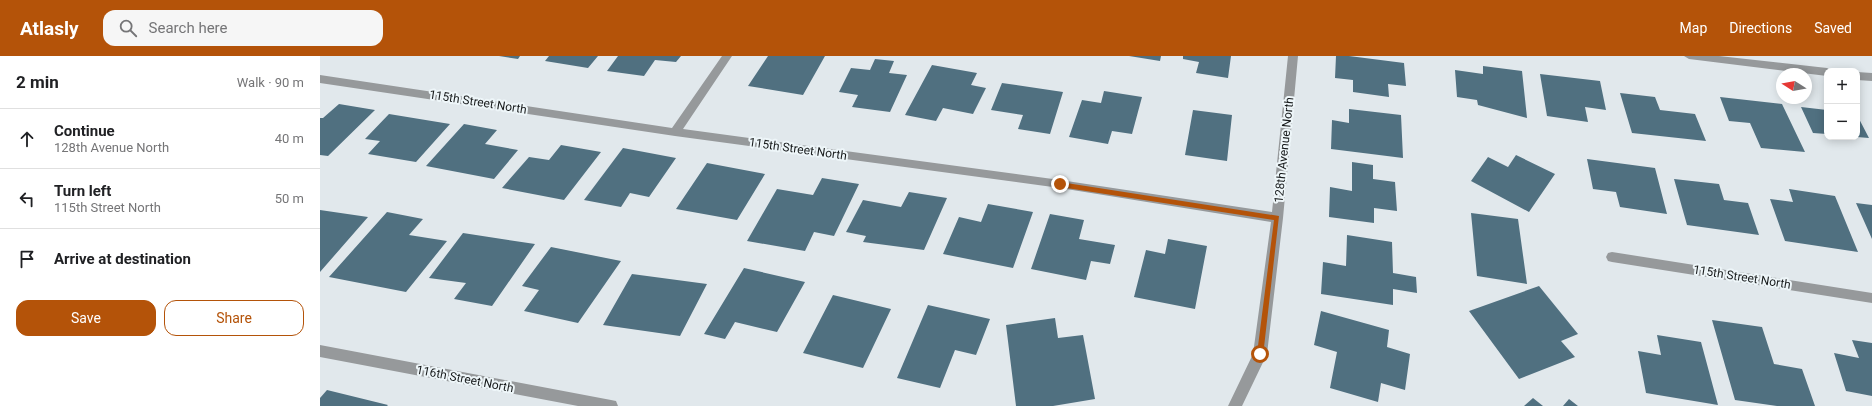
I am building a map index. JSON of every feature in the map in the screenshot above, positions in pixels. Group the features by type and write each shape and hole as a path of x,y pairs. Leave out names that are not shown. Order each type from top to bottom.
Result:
{"street":[{"path":"675,132 727,56"},
{"name":"128th Avenue North","path":"1235,406 1260,354 1277,218 1293,56"},
{"path":"1689,56 1824,72"},
{"path":"1860,76 1872,77"},
{"name":"115th Street North","path":"320,79 675,132 1060,184 1277,218"},
{"name":"115th Street North","path":"1612,257 1872,298"},
{"name":"116th Street North","path":"320,351 611,406"}],"building":[{"path":"499,56 520,56 518,59"},
{"path":"549,56 598,56 588,68 545,61"},
{"path":"618,56 681,56 676,62 655,60 644,76 607,71"},
{"path":"768,56 825,56 803,95 748,86"},
{"path":"1129,56 1161,56 1160,61"},
{"path":"1183,56 1231,56 1228,78 1196,73 1199,62 1183,59"},
{"path":"1336,56 1349,56 1404,63 1406,86 1388,84 1389,97 1353,92 1353,80 1335,78"},
{"path":"875,59 894,61 889,73 907,75 890,112 852,107 858,95 839,92 851,68 870,70"},
{"path":"932,65 977,73 971,85 986,88 973,114 943,108 936,121 905,115"},
{"path":"1483,66 1522,71 1527,118 1478,105 1477,100 1457,97 1455,70 1483,74"},
{"path":"1540,74 1600,81 1606,110 1585,107 1588,122 1547,116"},
{"path":"1002,83 1063,92 1050,134 1018,129 1023,115 991,110"},
{"path":"1104,91 1142,97 1132,134 1112,131 1108,144 1069,137 1082,100 1101,103"},
{"path":"1620,93 1655,97 1660,110 1695,114 1706,141 1632,133"},
{"path":"1720,97 1782,104 1805,152 1761,148 1750,123 1729,121"},
{"path":"339,104 375,110 328,156 320,155 320,118 323,118"},
{"path":"1801,107 1824,110 1824,134 1813,133"},
{"path":"1349,109 1401,115 1403,158 1331,149 1332,120 1349,123"},
{"path":"1193,110 1232,115 1227,161 1185,155"},
{"path":"389,114 450,124 416,162 368,154 380,141 365,139"},
{"path":"1860,121 1869,138 1860,137"},
{"path":"464,124 497,130 485,144 518,150 494,179 426,166"},
{"path":"561,145 601,152 564,200 502,188 529,157 549,160"},
{"path":"623,148 676,158 649,197 630,193 621,207 584,200"},
{"path":"1516,155 1555,174 1529,212 1471,181 1488,157 1508,167"},
{"path":"1587,159 1655,168 1667,214 1620,207 1616,192 1593,189"},
{"path":"1352,162 1373,165 1373,179 1395,182 1397,211 1374,208 1374,223 1329,217 1330,187 1352,191"},
{"path":"707,163 765,174 737,220 676,209"},
{"path":"822,178 859,184 834,236 814,232 805,251 747,241 777,189 813,195"},
{"path":"1674,179 1719,184 1724,200 1748,203 1759,235 1687,225"},
{"path":"1789,189 1835,196 1858,252 1785,241 1770,199 1793,202"},
{"path":"909,192 947,198 924,250 863,242 866,236 846,232 863,200 901,207"},
{"path":"1856,203 1872,205 1872,239"},
{"path":"988,204 1033,212 1013,268 943,254 959,217 981,222"},
{"path":"320,210 368,217 320,272"},
{"path":"387,212 423,219 409,235 447,241 406,292 329,277"},
{"path":"1471,213 1518,219 1527,284 1477,276"},
{"path":"1050,214 1084,220 1079,239 1115,245 1110,264 1091,261 1086,280 1031,269"},
{"path":"463,233 535,244 492,306 454,299 466,283 429,278"},
{"path":"1347,235 1392,242 1393,273 1416,277 1417,293 1393,289 1393,305 1321,294 1323,262 1346,266"},
{"path":"1168,239 1207,246 1195,309 1134,297 1146,250 1165,254"},
{"path":"551,247 621,261 578,323 524,311 539,290 522,286"},
{"path":"744,268 805,282 777,332 735,322 725,339 704,334"},
{"path":"632,274 707,284 680,336 603,325"},
{"path":"1539,286 1578,334 1561,341 1575,357 1519,379 1469,311"},
{"path":"833,295 891,309 863,368 803,353"},
{"path":"928,305 990,319 976,355 955,350 940,388 897,378"},
{"path":"1321,311 1389,330 1387,347 1410,354 1405,390 1381,383 1378,402 1330,388 1337,352 1314,345"},
{"path":"1055,318 1058,338 1083,335 1095,399 1053,406 1016,406 1006,325"},
{"path":"1712,320 1762,327 1774,364 1802,369 1815,406 1777,406 1735,400"},
{"path":"1657,335 1701,342 1718,405 1646,393 1638,351 1661,355"},
{"path":"1852,340 1872,343 1872,396 1846,391 1834,353 1859,358"},
{"path":"327,390 388,405 320,406 320,398"},
{"path":"1533,398 1543,406 1524,406"},
{"path":"1569,399 1578,406 1563,406"}],"route":[{"path":"1060,184 1277,218 1260,354"}]}
